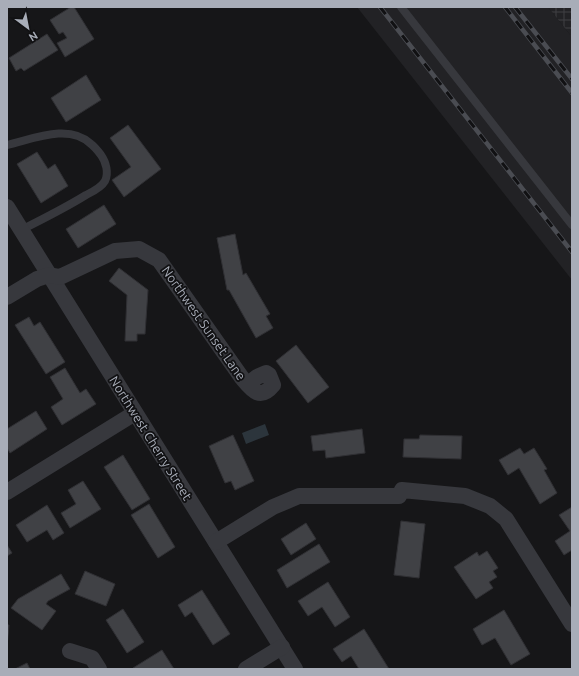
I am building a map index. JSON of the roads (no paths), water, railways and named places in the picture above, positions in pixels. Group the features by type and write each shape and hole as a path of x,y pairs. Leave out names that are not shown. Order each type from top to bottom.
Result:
{"street":[{"name":"Northwest Cherry Street","path":"7,207 295,669"},
{"name":"Northwest Sunset Lane","path":"7,297 37,279 49,275 60,277 115,251 139,249 159,260 242,378 248,384"},
{"path":"7,492 135,413"},
{"path":"216,542 273,507 299,496 399,496 402,490 465,496 490,506 506,519 572,624"},
{"path":"246,669 282,647"},
{"path":"70,651 92,658 99,669"}],"lane":[{"path":"401,7 572,225"},
{"path":"7,145 49,135 62,133 72,134 80,136 91,143 104,159 106,168 107,176 105,182 100,186 71,204 21,230"}],"railway":[{"path":"380,7 572,252"},
{"path":"505,7 572,93"},
{"path":"515,7 572,79"}]}
